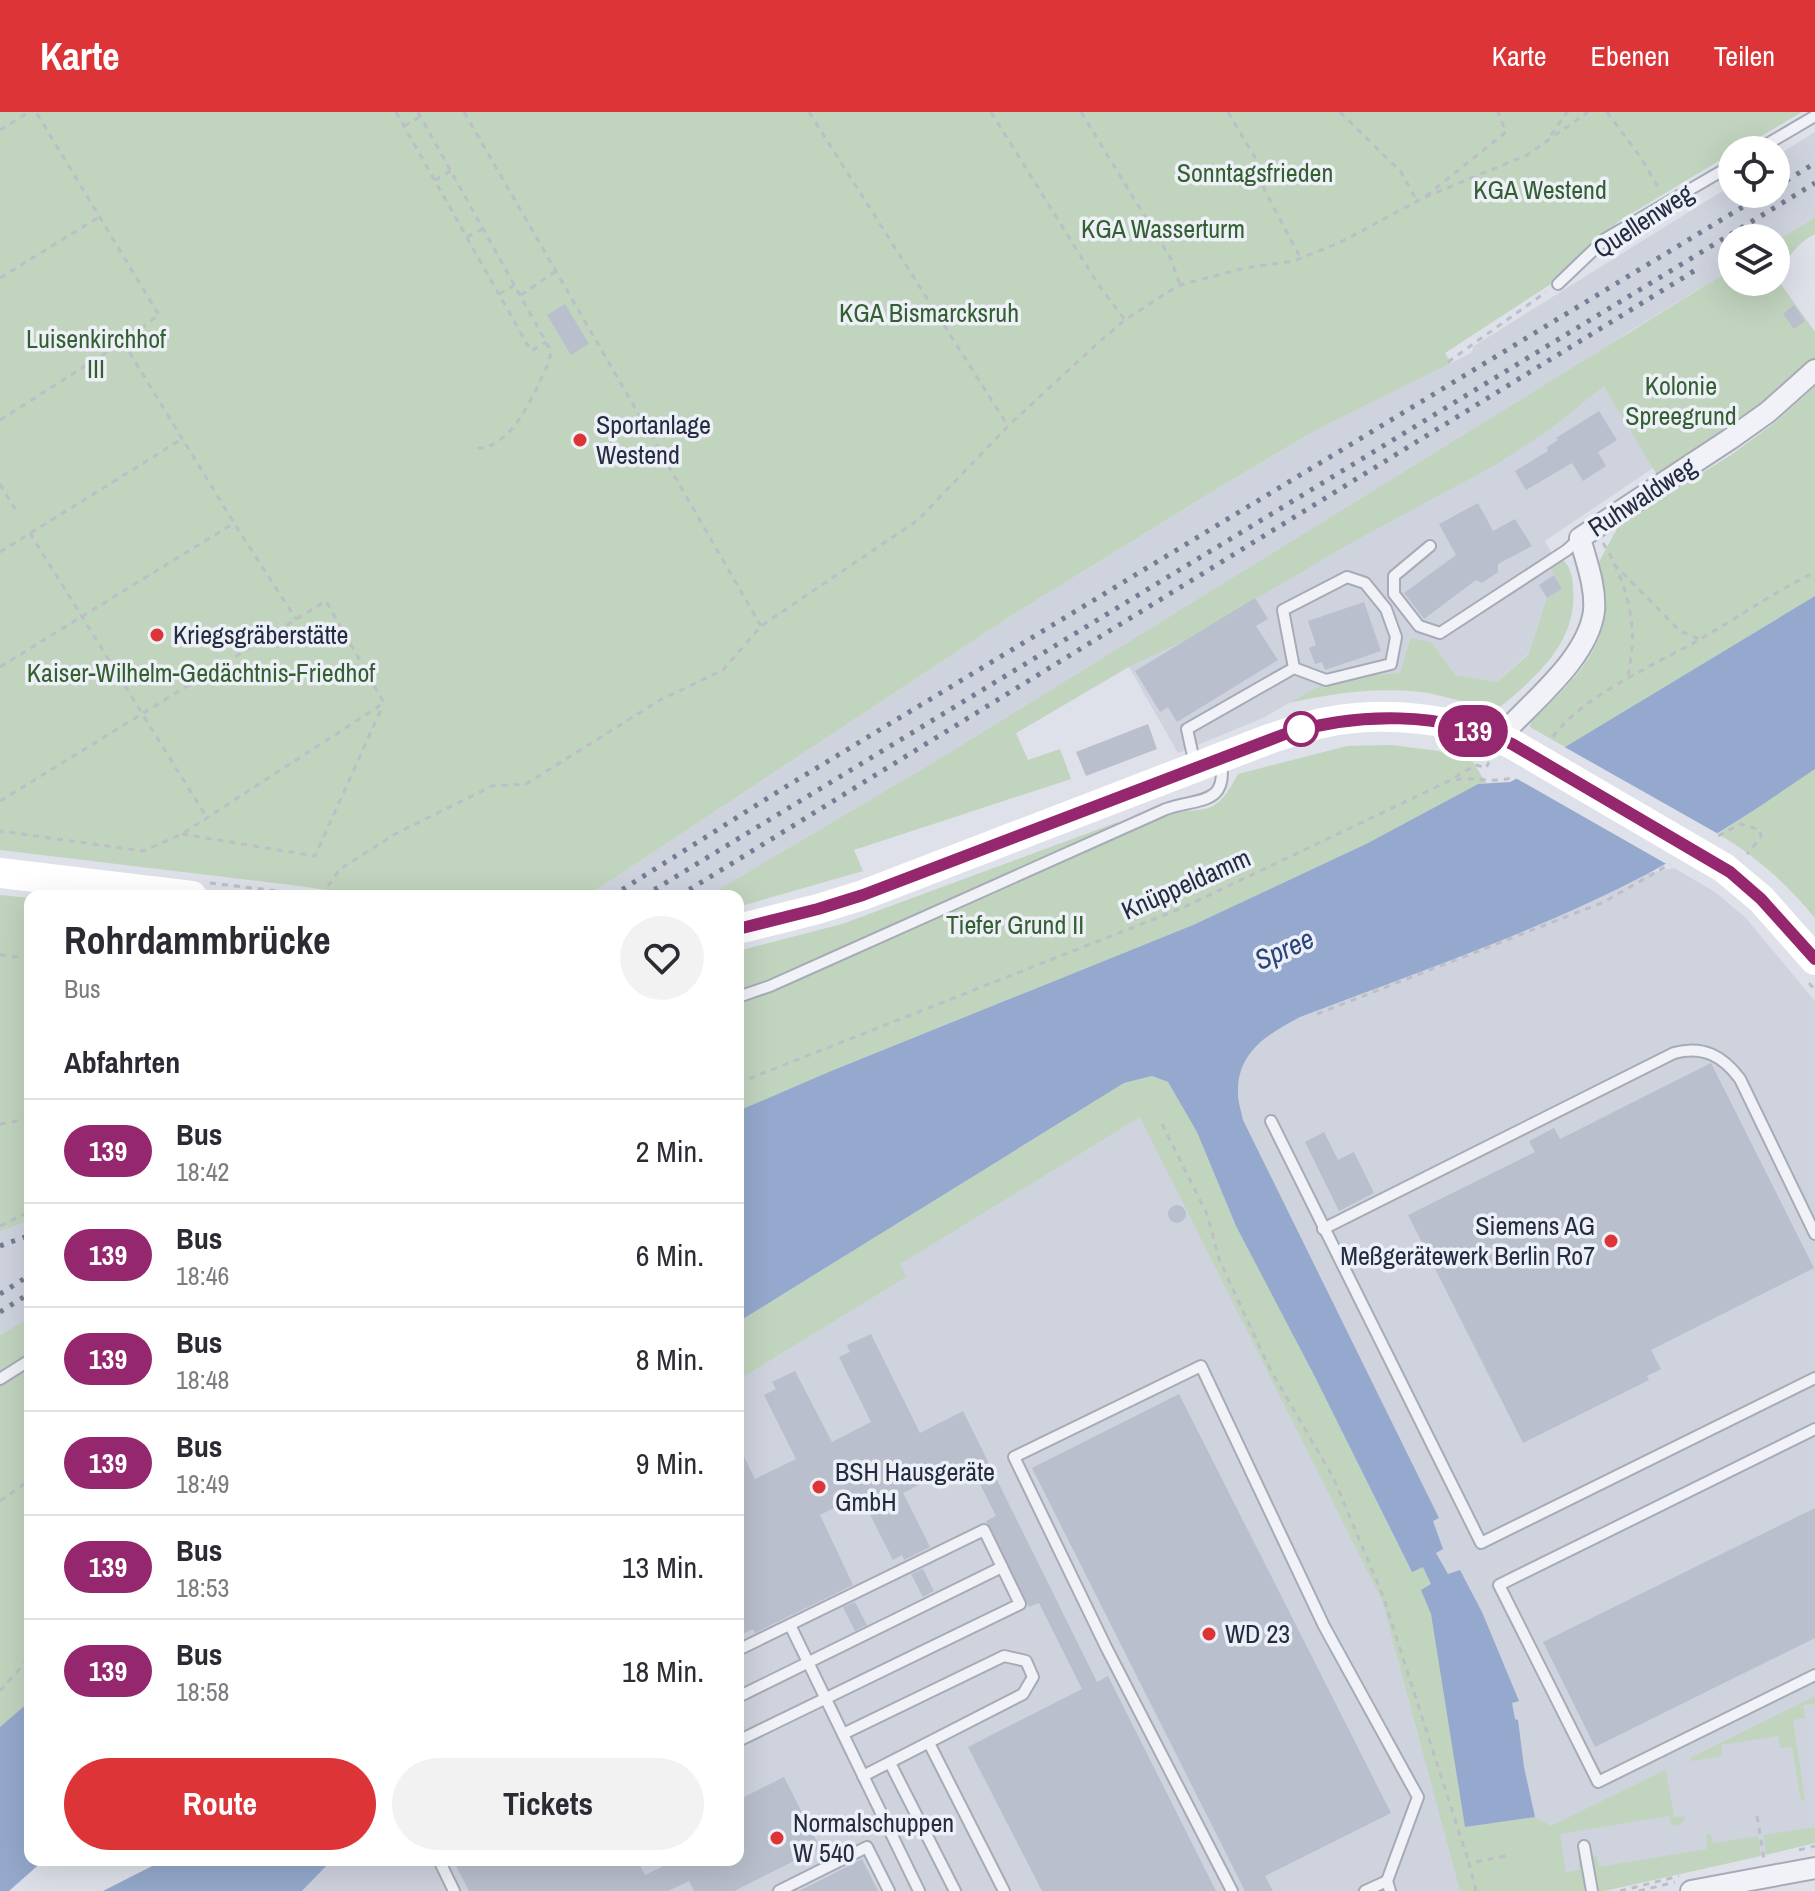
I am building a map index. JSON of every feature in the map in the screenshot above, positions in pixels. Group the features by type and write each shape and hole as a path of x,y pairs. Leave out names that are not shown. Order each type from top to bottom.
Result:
{"main road":[{"path":"744,927 863,895 1208,762 1323,723 1396,717 1452,725 1735,861 1761,899 1815,960"},
{"path":"0,873 142,890"}],"street":[{"name":"Ruhwaldweg","path":"1500,748 1574,659 1588,635 1594,610 1592,579 1580,538 1768,412 1815,370"},
{"path":"1691,1891 1815,1868"}],"lane":[{"path":"1781,136 1815,116"},
{"name":"Quellenweg","path":"1558,284 1605,239 1718,173"},
{"path":"1430,546 1394,576 1394,594 1419,626 1440,633 1567,550 1580,538"},
{"path":"1347,577 1365,583 1386,609 1396,637 1391,664 1326,680 1294,668 1283,610 1347,577"},
{"path":"744,995 1166,809 1215,794 1224,780 1187,729 1294,668"},
{"path":"1323,1229 1687,1049 1715,1055 1730,1066 1740,1079 1815,1234"},
{"path":"1271,1121 1481,1543 1815,1378"},
{"path":"0,1379 24,1364"},
{"path":"1232,1891 1106,1647 1014,1457 1201,1366 1324,1626 1418,1797 1388,1886 1365,1891"},
{"path":"1815,1429 1499,1585 1598,1782 1815,1675"},
{"path":"744,1647 984,1530 1020,1604 744,1738"},
{"path":"744,1694 1002,1567"},
{"path":"790,1625 919,1891"},
{"path":"843,1734 1004,1656 1026,1661 1033,1677 1023,1694 863,1776"},
{"path":"929,1743 1004,1891"},
{"path":"890,1763 955,1891"},
{"path":"1584,1846 1592,1891"},
{"path":"779,1891 867,1847 889,1891"},
{"path":"442,1866 454,1891"}],"path":[{"path":"0,130 29,112"},
{"path":"0,420 123,342 159,315 36,112"},
{"path":"396,112 531,351 546,342"},
{"path":"464,112 761,626"},
{"path":"809,112 1008,426"},
{"path":"991,112 1098,284 1125,320"},
{"path":"1081,112 1171,259 1180,285"},
{"path":"1228,112 1256,159 1255,172 1301,258"},
{"path":"1340,112 1401,172 1417,201"},
{"path":"1423,198 1506,132 1498,112"},
{"path":"1548,140 1567,112"},
{"path":"325,890 340,869 395,834 492,786 526,784 660,700 723,670 761,626 918,520 1008,426 1125,320 1180,285 1245,268 1301,258 1341,242 1423,198 1527,155 1588,112"},
{"path":"1607,112 1639,155 1667,202"},
{"path":"404,126 419,114 551,351 549,362 514,429 481,449 472,448"},
{"path":"435,180 451,171"},
{"path":"0,278 99,217"},
{"path":"467,237 484,228"},
{"path":"521,295 556,271"},
{"path":"1448,362 1558,284"},
{"path":"499,294 515,285"},
{"path":"123,342 296,619"},
{"path":"0,552 182,439"},
{"path":"0,484 15,509"},
{"path":"0,667 234,523"},
{"path":"30,533 207,818"},
{"path":"1628,678 1633,629 1612,561 1680,631 1699,639"},
{"path":"1553,737 1572,717 1628,678 1815,572"},
{"path":"0,801 326,601 384,703"},
{"path":"0,831 143,851 182,834 384,703"},
{"path":"182,834 315,856 384,703"},
{"path":"1449,781 1476,765 1486,768 1500,748"},
{"name":"Knüppeldamm","path":"744,1081 1182,908 1449,781 1464,777 1487,782 1511,778"},
{"path":"1718,836 1741,824 1760,830 1761,837 1735,861"},
{"path":"1317,1014 1604,902 1680,858"},
{"path":"0,955 24,957"},
{"path":"0,1124 24,1120"},
{"path":"1162,1124 1207,1214 1219,1259 1270,1369 1333,1477 1383,1596 1476,1891"},
{"path":"0,1226 24,1214"},
{"path":"0,1501 24,1484"},
{"path":"0,1691 24,1664"},
{"path":"1757,1816 1764,1859"},
{"path":"1469,1863 1511,1855"}],"shaded area":[{"path":"1815,132 1815,217 1790,232 1790,224 1718,224 1718,278 1622,336 1605,386 1653,468 1545,541 1559,566 1564,588 1549,635 1497,682 1455,675 1324,683 1263,718 1178,753 1129,667 943,776 735,890 596,890 1006,619 1316,430 1471,353 1474,346 1718,194 1718,208 1790,208 1790,147"},
{"path":"1674,868 1715,892 1745,917 1815,1001 1815,1843 1604,1891 302,1891 326,1866 744,1866 744,1319 1300,1017 1576,908 1648,873"},
{"path":"24,1223 24,1321 0,1335 0,1231"}],"green space":[{"path":"0,112 1802,112 1762,136 1718,136 1718,161 1619,221 1551,284 1445,353 1451,363 1316,430 1223,485 1006,619 596,890 326,890 0,850"},
{"path":"1815,217 1815,234 1790,256 1790,232"},
{"name":"Kolonie Spreegrund","path":"1718,278 1718,296 1789,296 1815,332 1815,358 1769,401 1658,477 1604,386 1549,430 1497,464 1349,544 1184,641 1128,667 1016,733 1028,760 1060,749 1071,779 854,850 863,871 744,905 744,890 718,890 943,757"},
{"path":"1815,386 1815,596 1565,747 1530,727 1531,722 1580,670 1600,634 1605,613 1599,562 1619,525 1731,455 1777,421"},
{"path":"1563,560 1573,581 1569,625 1553,655 1529,682 1501,706 1482,706 1421,692 1388,690 1338,694 1289,703 1324,683 1400,673 1411,638 1432,643 1455,675 1497,682 1529,654 1547,598 1562,589 1549,565"},
{"name":"Tiefer Grund II","path":"1391,745 1439,751 1473,762 1486,783 1510,782 1478,784 1368,843 1193,925 744,1108 744,1001 1167,815 1209,808 1223,798 1238,774 1347,746"},
{"path":"1815,769 1815,918 1770,872 1718,834"},
{"path":"1118,822 1115,827 744,989 744,949 842,924"},
{"path":"0,895 24,897 24,1223 0,1231"},
{"path":"1152,1076 1168,1082 1197,1132 1236,1226 1411,1571 1423,1566 1431,1584 1421,1590 1431,1614 1465,1827 1535,1817 1551,1826 1665,1770 1674,1817 1685,1816 1679,1825 1672,1826 1669,1816 1560,1834 1566,1872 1579,1870 1579,1859 1583,1858 1584,1891 1460,1891 1382,1600 1140,1117 900,1264 906,1277 744,1376 744,1318 1124,1083"},
{"path":"24,1321 24,1706 0,1727 0,1335"},
{"path":"1815,1696 1815,1704 1803,1705 1805,1718 1793,1720 1805,1800 1801,1801 1792,1747 1780,1748 1778,1736 1721,1745 1722,1756 1691,1761 1690,1758"},
{"path":"1815,1827 1815,1843 1766,1855 1763,1835"},
{"path":"1706,1834 1711,1834 1713,1843 1758,1836 1761,1856 1604,1891 1598,1888 1592,1857 1597,1856 1599,1867 1707,1849"}],"water":[{"name":"Spree","path":"1815,596 1815,769 1692,849 1607,894 1477,950 1300,1017 1267,1037 1250,1053 1240,1075 1238,1089 1243,1120 1439,1518 1433,1521 1443,1549 1436,1553 1448,1574 1460,1570 1482,1612 1519,1701 1512,1703 1515,1719 1518,1720 1535,1817 1465,1827 1431,1614 1421,1590 1431,1584 1423,1567 1412,1572 1236,1226 1197,1132 1168,1082 1152,1076 1124,1083 744,1318 744,1108 1193,925 1368,843 1478,784 1510,782 1562,754 1565,747"},
{"path":"24,1706 24,1866 37,1866 9,1891 0,1891 0,1727"},
{"path":"152,1866 326,1866 302,1891 103,1891"}],"pier":[{"path":"1561,745 1722,836 1670,866 1512,776 1559,751"}],"building":[{"path":"565,304 589,344 571,355 547,315"},
{"path":"1794,305 1805,321 1794,329 1783,314"},
{"path":"1599,411 1617,440 1598,452 1606,466 1583,481 1572,463 1526,490 1515,471 1548,451 1547,447 1558,440 1556,438"},
{"path":"1478,503 1493,531 1515,519 1532,546 1498,564 1498,572 1482,583 1476,580 1424,619 1404,593 1456,555 1439,524"},
{"path":"1554,575 1562,589 1547,598 1539,585"},
{"path":"1255,598 1268,619 1256,626 1278,660 1177,722 1168,707 1160,712 1135,671"},
{"path":"1364,602 1381,651 1325,670 1322,662 1315,664 1309,648 1316,645 1308,621"},
{"path":"1148,724 1157,749 1086,776 1076,752"},
{"name":"Siemens AG Meßgerätewerk Berlin Ro7","path":"1711,1063 1814,1268 1651,1350 1661,1369 1647,1376 1649,1380 1523,1443 1408,1215 1535,1152 1529,1141 1554,1128 1560,1139"},
{"path":"1324,1132 1338,1160 1354,1152 1374,1193 1339,1211 1305,1142"},
{"path":"1177,1205 1186,1214 1177,1223 1168,1214"},
{"path":"871,1334 920,1433 963,1411 1097,1682 1108,1676 1216,1891 1042,1891 968,1747 1082,1689 1039,1603 1029,1607 986,1521 996,1516 975,1474 955,1484 949,1470 903,1493 930,1547 904,1560 902,1555 893,1560 860,1495 820,1515 853,1585 755,1633 753,1629 744,1633 744,1456 755,1479 796,1459 764,1395 776,1389 772,1382 795,1371 832,1442 871,1422 839,1357 850,1352 847,1345"},
{"name":"WD 23","path":"1179,1394 1391,1813 1265,1876 1273,1891 1245,1891 1032,1468"},
{"path":"1815,1508 1815,1638 1595,1747 1543,1642"},
{"path":"923,1569 934,1591 923,1597 911,1574"},
{"path":"855,1602 867,1625 855,1631 843,1607"},
{"path":"784,1777 820,1848 734,1891 694,1891 689,1881 668,1891 469,1891 456,1866 640,1866 645,1875 664,1866 744,1866 744,1797"},
{"path":"862,1859 878,1891 799,1891"}],"railway":[{"path":"1790,178 1815,163"},
{"path":"654,890 1815,183"},
{"path":"622,890 787,786 1741,208"},
{"path":"689,890 1694,271"},
{"path":"0,1246 24,1237"},
{"path":"0,1294 24,1279"},
{"path":"0,1312 24,1297"}],"bus line":[{"name":"139","path":"744,928 863,895 1285,734 1323,723 1396,717 1452,725 1512,744 1730,872 1761,899 1815,959"}],"place":[{"name":"Sportanlage Westend","path":"580,440"},
{"name":"Kriegsgräberstätte","path":"157,635"},
{"name":"Siemens AG Meßgerätewerk Berlin Ro7","path":"1611,1241"},
{"name":"BSH Hausgeräte GmbH","path":"819,1487"},
{"name":"WD 23","path":"1209,1634"},
{"name":"Normalschuppen W 540","path":"777,1838"}],"park label":[{"name":"Sonntagsfrieden","path":"1255,173"},
{"name":"KGA Westend","path":"1540,190"},
{"name":"KGA Wasserturm","path":"1163,229"},
{"name":"KGA Bismarcksruh","path":"929,313"},
{"name":"Luisenkirchhof III","path":"96,354"},
{"name":"Kaiser-Wilhelm-Gedächtnis-Friedhof","path":"201,673"}]}
